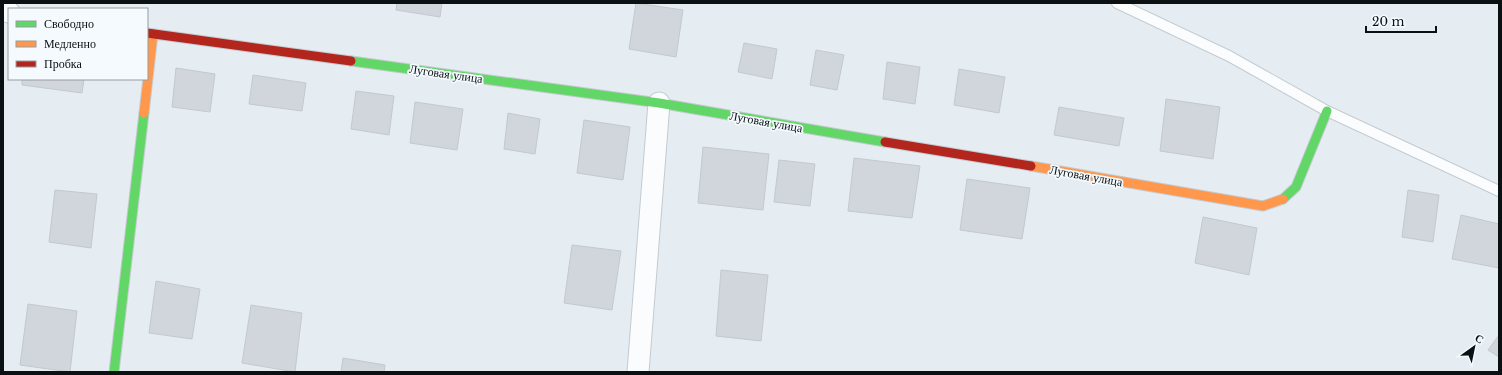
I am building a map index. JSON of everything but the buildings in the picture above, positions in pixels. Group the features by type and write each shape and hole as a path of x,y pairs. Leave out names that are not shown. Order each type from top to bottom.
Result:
{"street":[{"name":"Луговая улица","path":"150,34 659,103 1263,206 1284,199 1296,187 1327,111"},
{"path":"148,53 150,34"},
{"path":"114,372 145,80"},
{"path":"638,372 659,103"}],"lane":[{"path":"1117,3 1229,56 1327,111 1499,191"}],"traffic: fast":[{"path":"351,61 659,103 885,142"},
{"path":"1283,199 1296,187 1327,111"},
{"path":"114,372 144,113"}],"traffic: slow":[{"path":"148,78 153,34"},
{"path":"144,113 148,80"},
{"path":"1031,166 1263,206 1283,199"}],"traffic: jam":[{"path":"148,33 351,61"},
{"path":"885,142 1031,166"}]}
